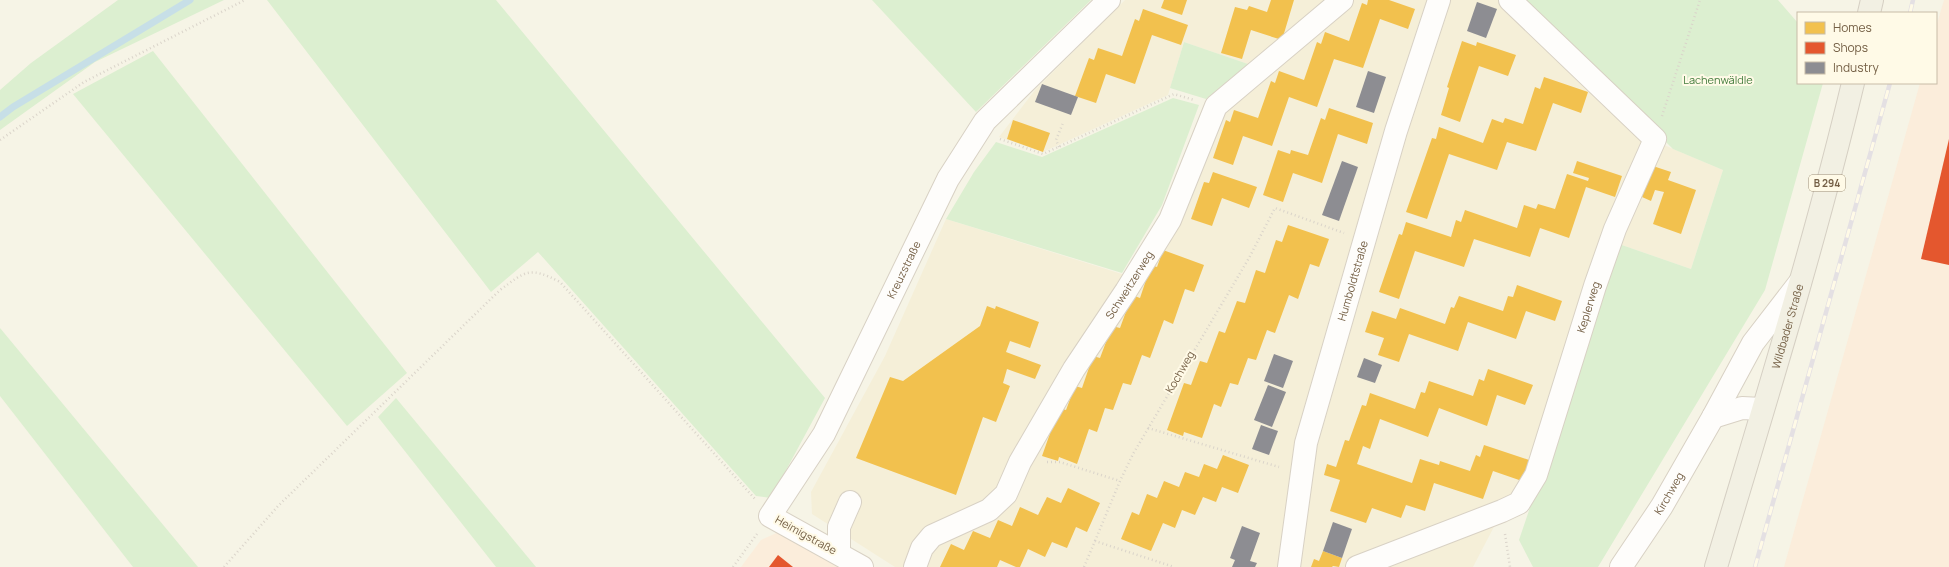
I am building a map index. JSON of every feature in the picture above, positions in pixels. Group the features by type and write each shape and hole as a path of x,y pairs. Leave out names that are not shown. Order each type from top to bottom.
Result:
{"main road":[{"path":"1869,12 1872,0"},
{"name":"Wildbader Straße","path":"1716,567 1800,282 1853,84"}],"street":[{"name":"Kreuzstraße","path":"770,516 824,434 926,243 948,179 985,121 1109,0"},
{"name":"Schweitzerweg","path":"915,567 922,548 932,536 989,510 1006,494 1020,462 1074,369 1126,291 1170,220 1216,106 1342,0"},
{"name":"Humboldtstraße","path":"1288,567 1303,474 1306,443 1396,131 1439,0"},
{"path":"1510,0 1655,138"},
{"name":"Keplerweg","path":"1357,567 1502,512 1519,503 1536,475 1595,286 1616,229 1655,138"},
{"name":"Kirchweg","path":"1621,567 1662,506 1713,417 1753,342 1800,282"},
{"path":"1713,417 1742,408 1762,409"},
{"path":"838,553 839,527 850,502"},
{"name":"Heimigstraße","path":"770,516 862,567"}],"path":[{"path":"0,140 84,82 245,0"},
{"path":"1655,138 1700,0"},
{"path":"978,132 1043,154 1174,94 1216,106"},
{"path":"1059,147 1056,140 1063,123"},
{"name":"Kochweg","path":"1084,567 1120,481 1148,428 1249,258 1275,208 1365,241"},
{"path":"224,567 278,506 500,290 523,273 543,273 560,282 718,460 770,516 733,567"},
{"path":"1148,428 1303,474"},
{"path":"1060,462 1120,481"},
{"path":"1502,512 1510,567"},
{"path":"1096,541 1174,567"}],"shaded area":[{"path":"1125,0 1498,0 1645,137 1723,170 1691,269 1619,244 1521,490 1510,496 1473,567 895,567 812,514 811,492 885,356 946,219 1141,280 1219,110 1268,71 1184,42 1168,95 1043,152 999,137 1035,90"},
{"path":"1944,0 1949,0 1949,567 1784,567 1920,84 1937,84 1937,24"},
{"path":"781,531 841,567 741,567 761,540"}],"green space":[{"path":"118,0 224,0 95,62 0,130 0,90 31,63"},
{"path":"267,0 496,0 825,398 771,498 756,496 538,252 491,292"},
{"path":"872,0 1091,0 976,112"},
{"name":"Lachenwäldle","path":"1522,0 1778,0 1797,22 1797,84 1823,84 1765,290 1598,567 1533,567 1519,540 1619,244 1691,269 1723,170 1673,149"},
{"path":"1184,42 1248,64 1206,99 1170,88"},
{"path":"153,51 407,373 347,426 73,94"},
{"path":"1173,98 1199,105 1162,205 1122,273 946,219 974,172 996,142 1042,157"},
{"path":"0,328 198,567 133,567 0,396"},
{"path":"396,398 536,567 496,567 378,417"}],"building: Homes":[{"path":"1164,0 1187,0 1182,15 1161,8"},
{"path":"1271,0 1294,0 1282,40 1251,30 1242,59 1221,53 1235,7 1247,10 1249,6 1267,12"},
{"path":"1368,0 1389,0 1415,9 1408,29 1380,19 1363,68 1334,59 1317,107 1289,97 1272,146 1243,136 1233,165 1213,158 1226,120 1230,122 1234,110 1258,118 1271,81 1275,83 1279,71 1304,80 1317,42 1321,44 1325,32 1349,41 1362,3 1367,5"},
{"path":"1143,9 1188,25 1181,45 1152,35 1135,84 1106,74 1096,103 1075,96 1089,58 1094,60 1098,48 1122,56 1135,19 1139,21"},
{"path":"1462,41 1476,46 1477,42 1516,55 1508,76 1479,66 1460,122 1441,115 1449,88 1447,87"},
{"path":"1544,77 1588,92 1581,113 1553,103 1536,151 1507,142 1497,170 1449,154 1427,219 1406,212 1432,138 1436,139 1439,127 1483,143 1492,119 1503,123 1505,118 1523,124 1535,87 1540,89"},
{"path":"1329,108 1373,123 1367,144 1338,134 1322,183 1293,173 1283,202 1263,195 1278,150 1290,154 1291,150 1308,155 1321,118 1325,120"},
{"path":"1013,120 1050,133 1043,152 1007,139"},
{"path":"1577,161 1622,176 1615,197 1586,187 1569,238 1540,228 1530,257 1474,239 1464,267 1415,251 1399,299 1379,292 1399,234 1402,235 1406,222 1451,237 1456,220 1461,222 1465,210 1517,228 1524,205 1536,209 1538,204 1555,209 1567,174 1588,181 1589,178 1573,173"},
{"path":"1653,166 1671,172 1668,180 1696,190 1681,234 1653,224 1664,192 1655,190 1651,201 1642,197"},
{"path":"1213,172 1257,187 1249,208 1222,198 1212,226 1191,219 1204,182 1209,183"},
{"path":"1288,225 1329,239 1319,267 1310,264 1298,299 1289,295 1275,333 1267,330 1256,360 1248,358 1238,385 1230,383 1221,407 1214,404 1202,438 1184,432 1183,436 1167,430 1184,383 1191,385 1200,361 1207,363 1219,331 1225,333 1237,301 1245,303 1256,270 1265,273 1276,240 1282,242"},
{"path":"1163,250 1204,265 1194,292 1185,289 1173,324 1164,320 1150,358 1142,355 1131,385 1123,383 1113,410 1105,408 1097,432 1089,429 1077,464 1059,457 1058,461 1042,456 1059,408 1066,410 1075,386 1082,388 1093,356 1100,358 1112,326 1120,328 1132,295 1140,298 1151,265 1157,267"},
{"path":"1517,285 1562,301 1555,321 1526,311 1516,339 1468,322 1458,351 1409,334 1399,362 1378,355 1384,338 1365,332 1372,311 1396,319 1400,308 1445,324 1451,307 1454,308 1459,296 1503,311 1508,296 1513,297"},
{"path":"987,306 995,309 996,306 1039,322 1030,348 1010,341 1006,352 1041,365 1035,379 1007,369 1003,383 1010,386 996,422 983,417 956,495 856,458 890,377 903,381 980,326"},
{"path":"1488,369 1533,385 1525,405 1497,395 1487,426 1439,408 1428,437 1380,419 1370,449 1363,446 1357,464 1412,483 1420,459 1439,465 1440,461 1470,471 1476,455 1480,457 1484,445 1529,460 1522,481 1493,471 1483,499 1434,483 1425,511 1406,505 1401,518 1372,508 1366,523 1330,511 1340,480 1324,475 1327,464 1336,467 1345,440 1349,441 1362,405 1366,406 1370,393 1415,409 1421,392 1425,393 1429,381 1473,396 1479,379 1484,381"},
{"path":"1223,455 1249,465 1238,493 1222,487 1216,502 1203,497 1195,515 1182,510 1175,528 1163,523 1151,551 1121,539 1132,512 1139,515 1147,494 1157,498 1164,481 1179,487 1185,472 1199,477 1204,464 1217,469"},
{"path":"1068,488 1100,503 1087,532 1076,527 1067,548 1052,542 1045,557 1028,549 1020,567 1016,567 1000,560 997,567 940,567 951,544 964,550 973,531 990,538 998,520 1012,526 1020,507 1038,515 1047,497 1061,503"},
{"path":"1323,551 1342,558 1339,567 1311,567 1314,559 1319,561"}],"building: Shops":[{"path":"1949,139 1949,265 1921,259"},
{"path":"778,555 793,567 769,567"}],"building: Industry":[{"path":"1477,2 1497,9 1486,38 1467,31"},
{"path":"1368,71 1386,77 1374,113 1356,107"},
{"path":"1042,84 1078,97 1071,115 1035,102"},
{"path":"1342,161 1358,167 1339,221 1322,215"},
{"path":"1274,354 1293,361 1283,388 1264,381"},
{"path":"1364,358 1382,365 1375,383 1357,377"},
{"path":"1268,385 1286,392 1272,427 1254,420"},
{"path":"1261,425 1278,431 1269,455 1252,449"},
{"path":"1333,522 1352,529 1342,558 1323,551"},
{"path":"1242,526 1260,533 1250,561 1257,563 1255,567 1232,567 1235,560 1230,558"}],"waterway":[{"path":"0,117 13,107 190,0"}],"railway":[{"path":"1910,12 1913,0"},
{"path":"1755,567 1890,84"}]}
